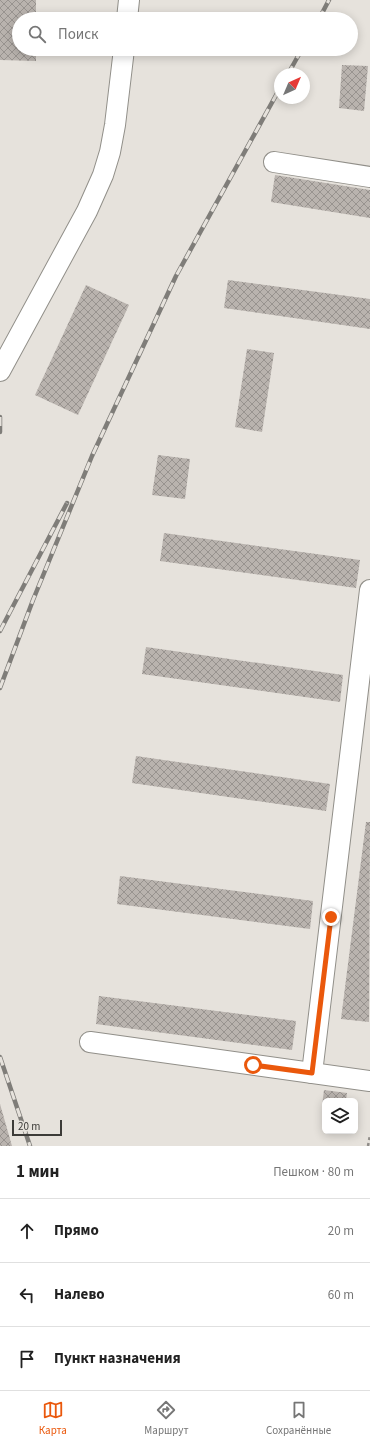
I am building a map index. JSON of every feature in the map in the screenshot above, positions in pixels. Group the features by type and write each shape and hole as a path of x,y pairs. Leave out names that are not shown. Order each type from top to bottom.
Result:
{"lane":[{"path":"128,12 129,0"},
{"path":"0,371 87,211 103,175 110,152 115,125 123,56"},
{"path":"274,162 370,177"},
{"path":"312,1073 370,590"},
{"path":"90,1042 370,1081"}],"path":[{"path":"368,1146 370,1135"}],"building":[{"path":"0,0 36,0 36,12 12,12 12,56 36,56 36,61 0,60"},
{"path":"342,65 368,66 364,111 339,108"},
{"path":"275,175 370,190 370,218 271,202"},
{"path":"228,280 370,299 370,329 224,308"},
{"path":"86,285 129,305 78,415 35,395"},
{"path":"247,349 274,353 262,432 235,427"},
{"path":"158,455 190,459 185,499 152,495"},
{"path":"164,533 360,560 356,588 160,561"},
{"path":"146,647 343,675 340,702 142,674"},
{"path":"136,756 330,784 326,811 132,783"},
{"path":"366,822 370,822 369,1022 341,1019"},
{"path":"120,876 313,901 310,929 117,904"},
{"path":"99,996 296,1021 292,1050 96,1024"},
{"path":"324,1090 347,1093 346,1098 323,1098"},
{"path":"0,1104 12,1146 0,1146"}],"railway":[{"path":"323,12 329,0"},
{"path":"291,68 298,56"},
{"path":"0,688 33,600 92,456 176,276 274,99"},
{"path":"0,417 0,432"},
{"path":"0,631 67,503"},
{"path":"0,1057 30,1146"}],"route":[{"path":"253,1065 312,1073 331,917"}]}
